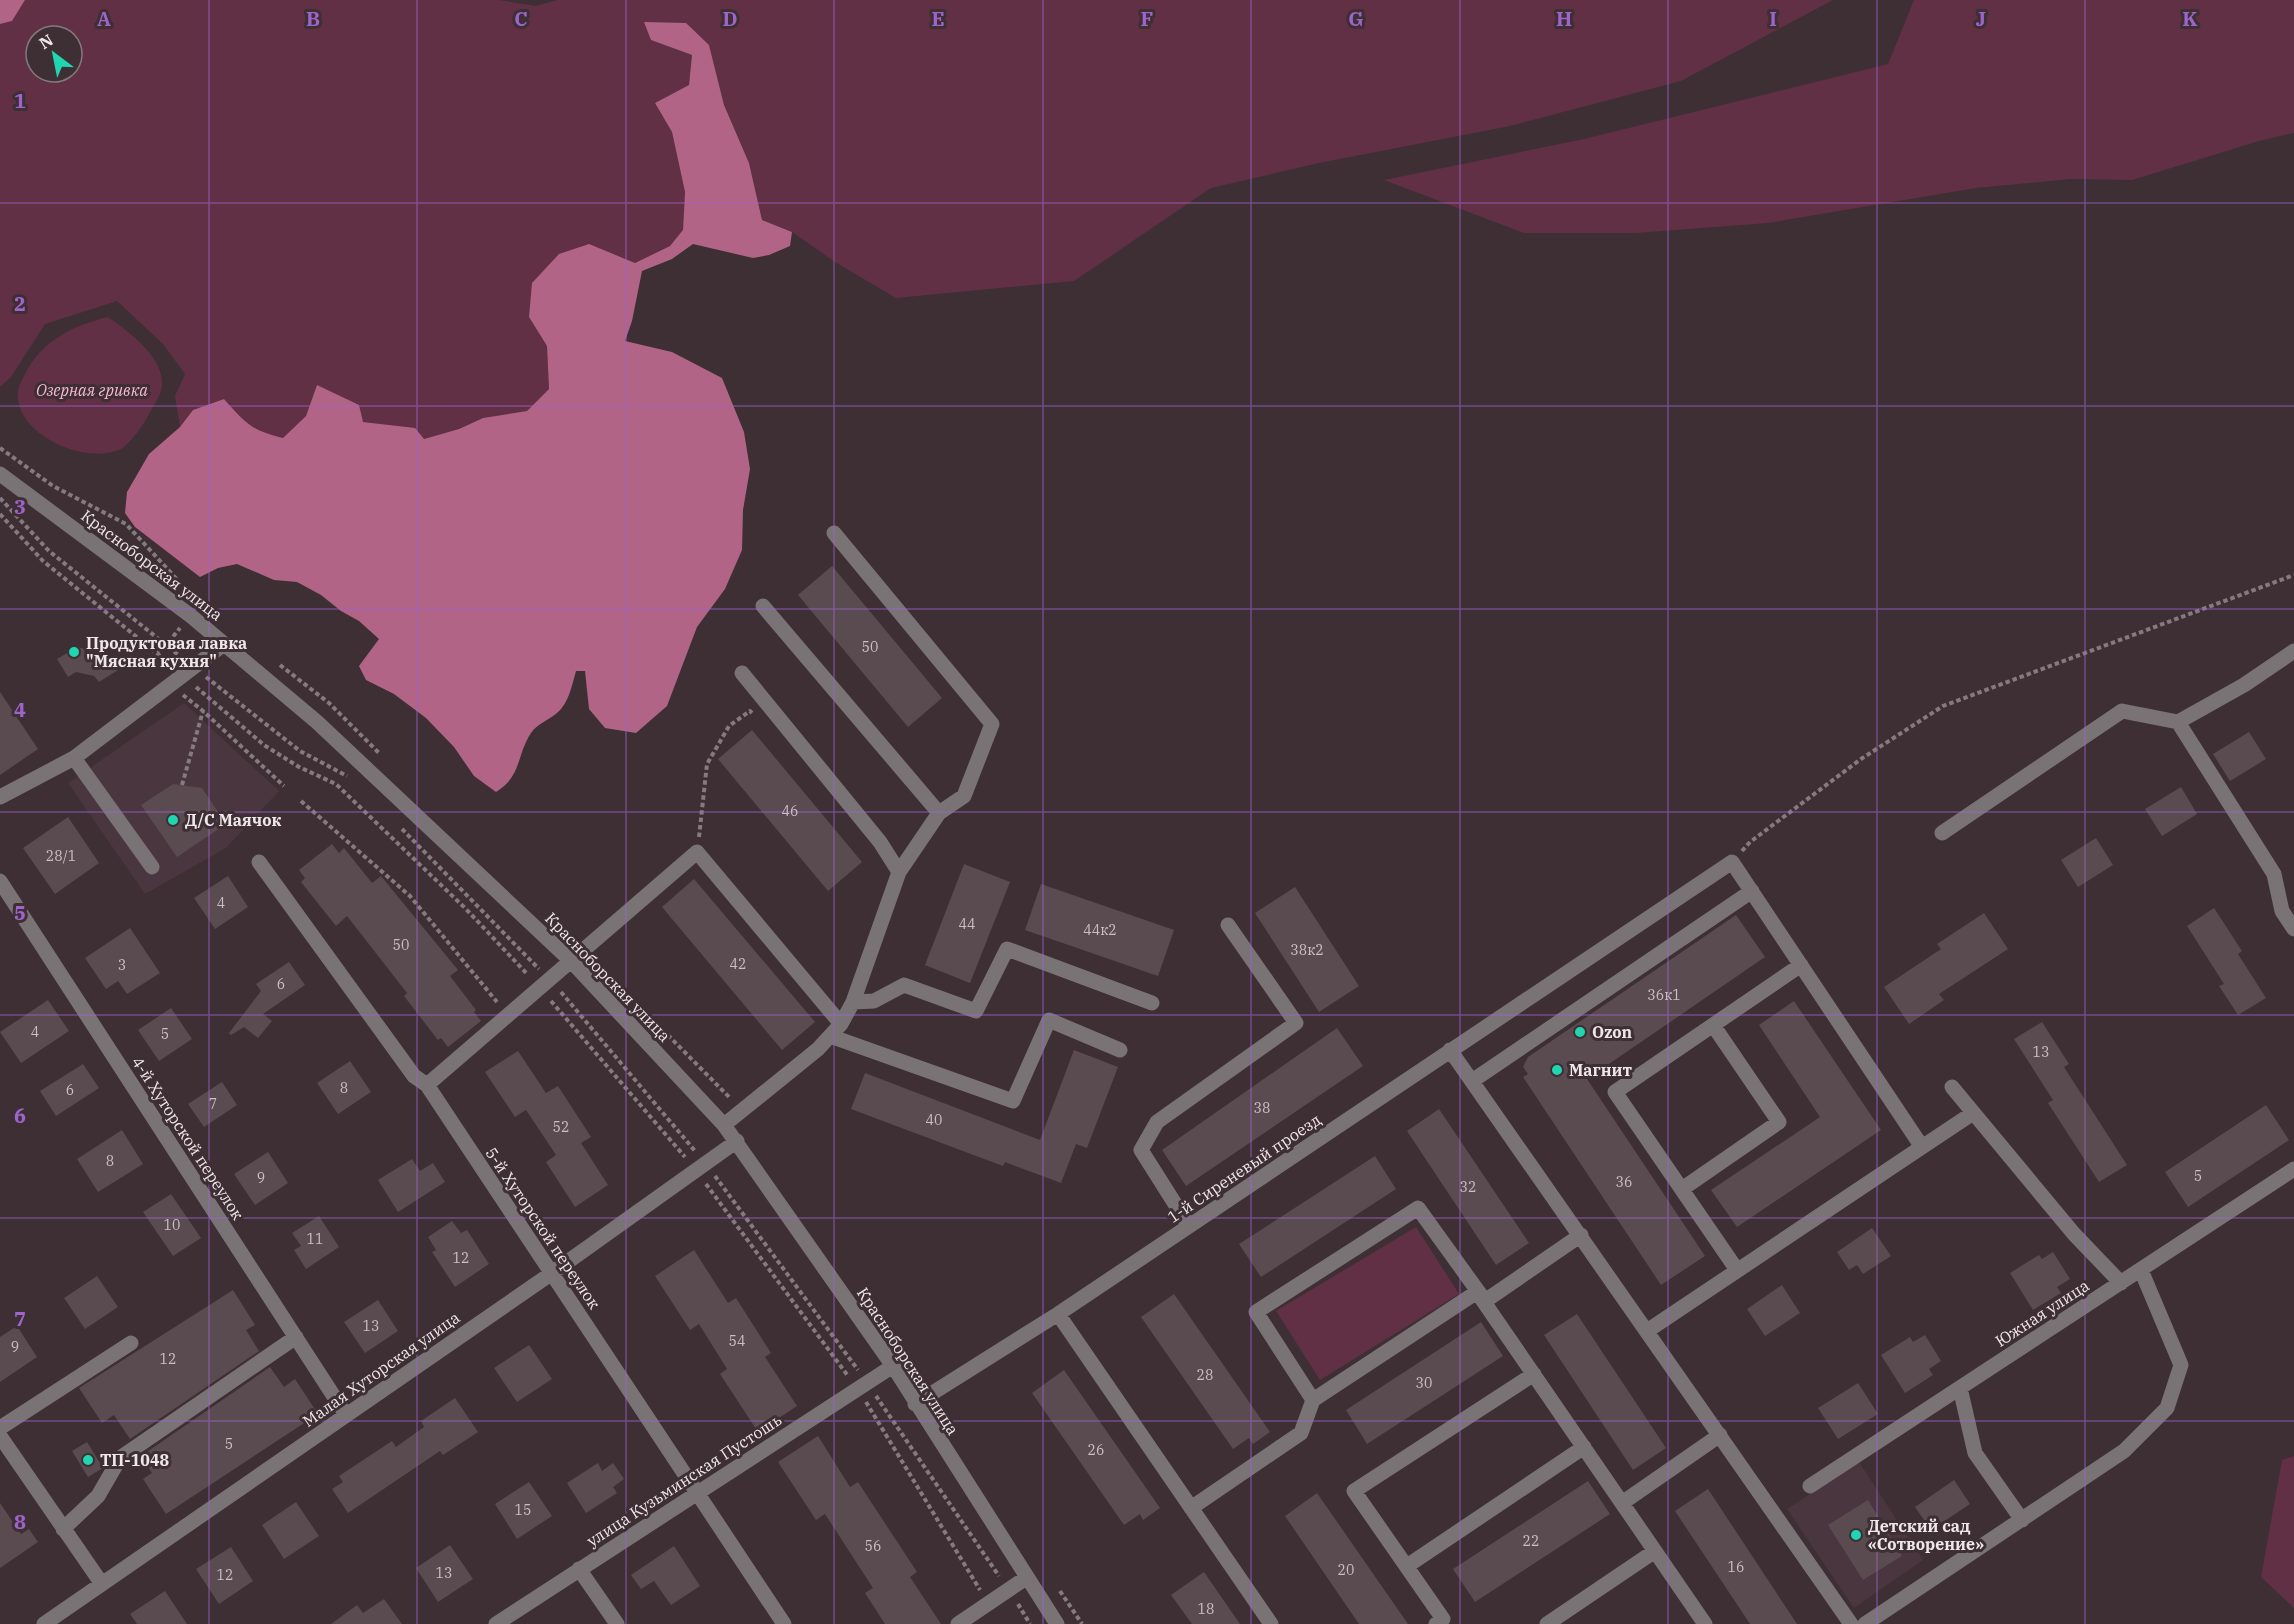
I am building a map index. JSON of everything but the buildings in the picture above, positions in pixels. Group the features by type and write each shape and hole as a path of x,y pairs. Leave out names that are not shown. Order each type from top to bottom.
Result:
{"street":[{"name":"Красноборская улица","path":"0,474 191,616 317,722 570,960 724,1125 893,1366 915,1404 1057,1624"},
{"path":"724,1125 818,1048 841,1024 853,1002 899,873 939,813 964,796 992,724 834,533"},
{"path":"763,606 939,813"},
{"path":"0,797 74,758 224,644"},
{"path":"1942,833 2122,711 2178,722 2244,686 2294,651"},
{"path":"742,673 880,842 899,873"},
{"path":"2178,722 2274,874 2282,911 2294,929"},
{"path":"74,758 152,867"},
{"path":"422,1082 697,852 841,1024"},
{"name":"5-й Хуторской переулок","path":"259,862 422,1082 698,1491 784,1624"},
{"path":"1732,862 1922,1147"},
{"name":"1-й Сиреневый проезд","path":"915,1404 1058,1314 1732,862"},
{"name":"4-й Хуторской переулок","path":"0,881 346,1414"},
{"path":"1472,1081 1752,891"},
{"path":"1189,1226 1141,1150 1157,1122 1296,1023 1228,925"},
{"path":"853,1002 874,1001 904,985 976,1011 1007,950 1152,1003"},
{"path":"1737,1270 1615,1092 1801,965"},
{"path":"830,1036 1013,1101 1049,1020 1120,1050"},
{"path":"1682,1189 1779,1122 1713,1025"},
{"path":"1450,1050 1851,1624"},
{"path":"1952,1087 2074,1234 2121,1283"},
{"path":"1647,1330 1973,1113"},
{"name":"Малая Хуторская улица","path":"44,1624 552,1273 737,1141"},
{"name":"Южная улица","path":"1810,1486 2294,1169"},
{"path":"1313,1400 1256,1312 1418,1208 1705,1624"},
{"path":"1477,1292 1485,1301 1581,1235"},
{"path":"1865,1624 2124,1451 2167,1408 2181,1365 2141,1270"},
{"path":"1191,1508 1301,1433 1313,1400 1477,1292"},
{"path":"1058,1314 1271,1624"},
{"path":"63,1529 98,1496 120,1458 296,1337"},
{"path":"0,1428 131,1343"},
{"name":"улица Кузьминская Пустошь","path":"496,1624 893,1366"},
{"path":"1436,1624 1443,1619 1354,1491 1534,1374"},
{"path":"1960,1388 1975,1453 2022,1520"},
{"path":"1622,1503 1720,1435"},
{"path":"0,1436 102,1584"},
{"path":"1407,1566 1584,1447"},
{"path":"1546,1624 1655,1551"},
{"path":"579,1569 617,1624"},
{"path":"958,1624 1026,1578"}],"path":[{"path":"0,498 50,551 188,671 264,745 336,784 544,982 701,1167 863,1386 987,1603"},
{"path":"0,514 43,561 188,671 300,752 352,778"},
{"path":"1732,862 1749,842 1861,759 1943,706 2294,575"},
{"path":"170,685 203,711 284,786"},
{"path":"182,785 203,711"},
{"path":"697,852 707,764 729,726 750,711"},
{"path":"301,801 410,896 501,1007"},
{"path":"401,828 544,982 701,1167 863,1386 1030,1624"}],"shaded area":[{"path":"0,0 25,0 12,21 0,24"},
{"path":"644,22 686,23 709,45 724,105 749,163 762,220 792,232 790,246 769,255 753,258 693,244 672,259 642,271 632,321 625,341 672,352 722,378 744,432 750,469 743,510 742,550 725,589 697,627 667,706 636,733 605,728 589,709 585,671 576,671 570,694 561,709 531,733 515,772 496,792 474,776 454,747 426,718 394,694 366,680 359,666 379,639 359,621 297,582 274,580 237,564 218,568 200,577 135,527 125,513 127,492 149,454 180,427 193,410 224,399 249,424 263,432 283,438 306,416 317,385 359,405 363,422 415,428 424,439 459,429 483,418 527,411 549,389 547,346 529,317 532,283 559,254 589,244 635,263 670,246 683,230 685,192 672,132 655,103 689,85 692,55 651,40"},
{"name":"Д/С Маячок","path":"184,703 279,791 226,848 145,894 68,783"},
{"name":"Детский сад «Сотворение»","path":"1859,1462 1923,1560 1854,1608 1787,1509"}],"green space":[{"path":"25,0 499,0 536,6 557,0 1833,0 1681,81 1510,126 1319,163 1211,188 1074,281 896,298 835,262 792,232 762,220 749,163 724,105 709,45 651,40 692,55 689,85 655,103 672,132 685,192 683,231 670,246 635,263 615,255 529,317 547,346 549,389 527,411 483,418 459,429 424,439 380,424 363,422 317,385 306,416 283,438 256,428 224,399 193,410 180,427 175,396 185,374 163,344 117,301 45,324 11,377 0,387 0,24 12,21"},
{"path":"1914,0 2294,0 2294,133 2259,141 2132,180 2070,179 1976,188 1768,223 1636,233 1524,233 1384,180 1584,139 1888,64"},
{"name":"Озерная гривка","path":"108,317 134,337 151,355 161,375 162,389 144,423 124,447 106,453 89,453 54,442 39,433 27,421 20,407 18,389 32,362 49,344 71,330"},
{"path":"1416,1227 1459,1294 1320,1380 1276,1311"},
{"path":"2294,1456 2294,1608 2261,1577 2282,1460"}],"place":[{"name":"Продуктовая лавка \"Мясная кухня\"","path":"74,652"},
{"name":"Д/С Маячок","path":"173,820"},
{"name":"Ozon","path":"1580,1032"},
{"name":"Магнит","path":"1557,1070"},
{"name":"ТП-1048","path":"88,1460"},
{"name":"Детский сад «Сотворение»","path":"1856,1535"}]}
